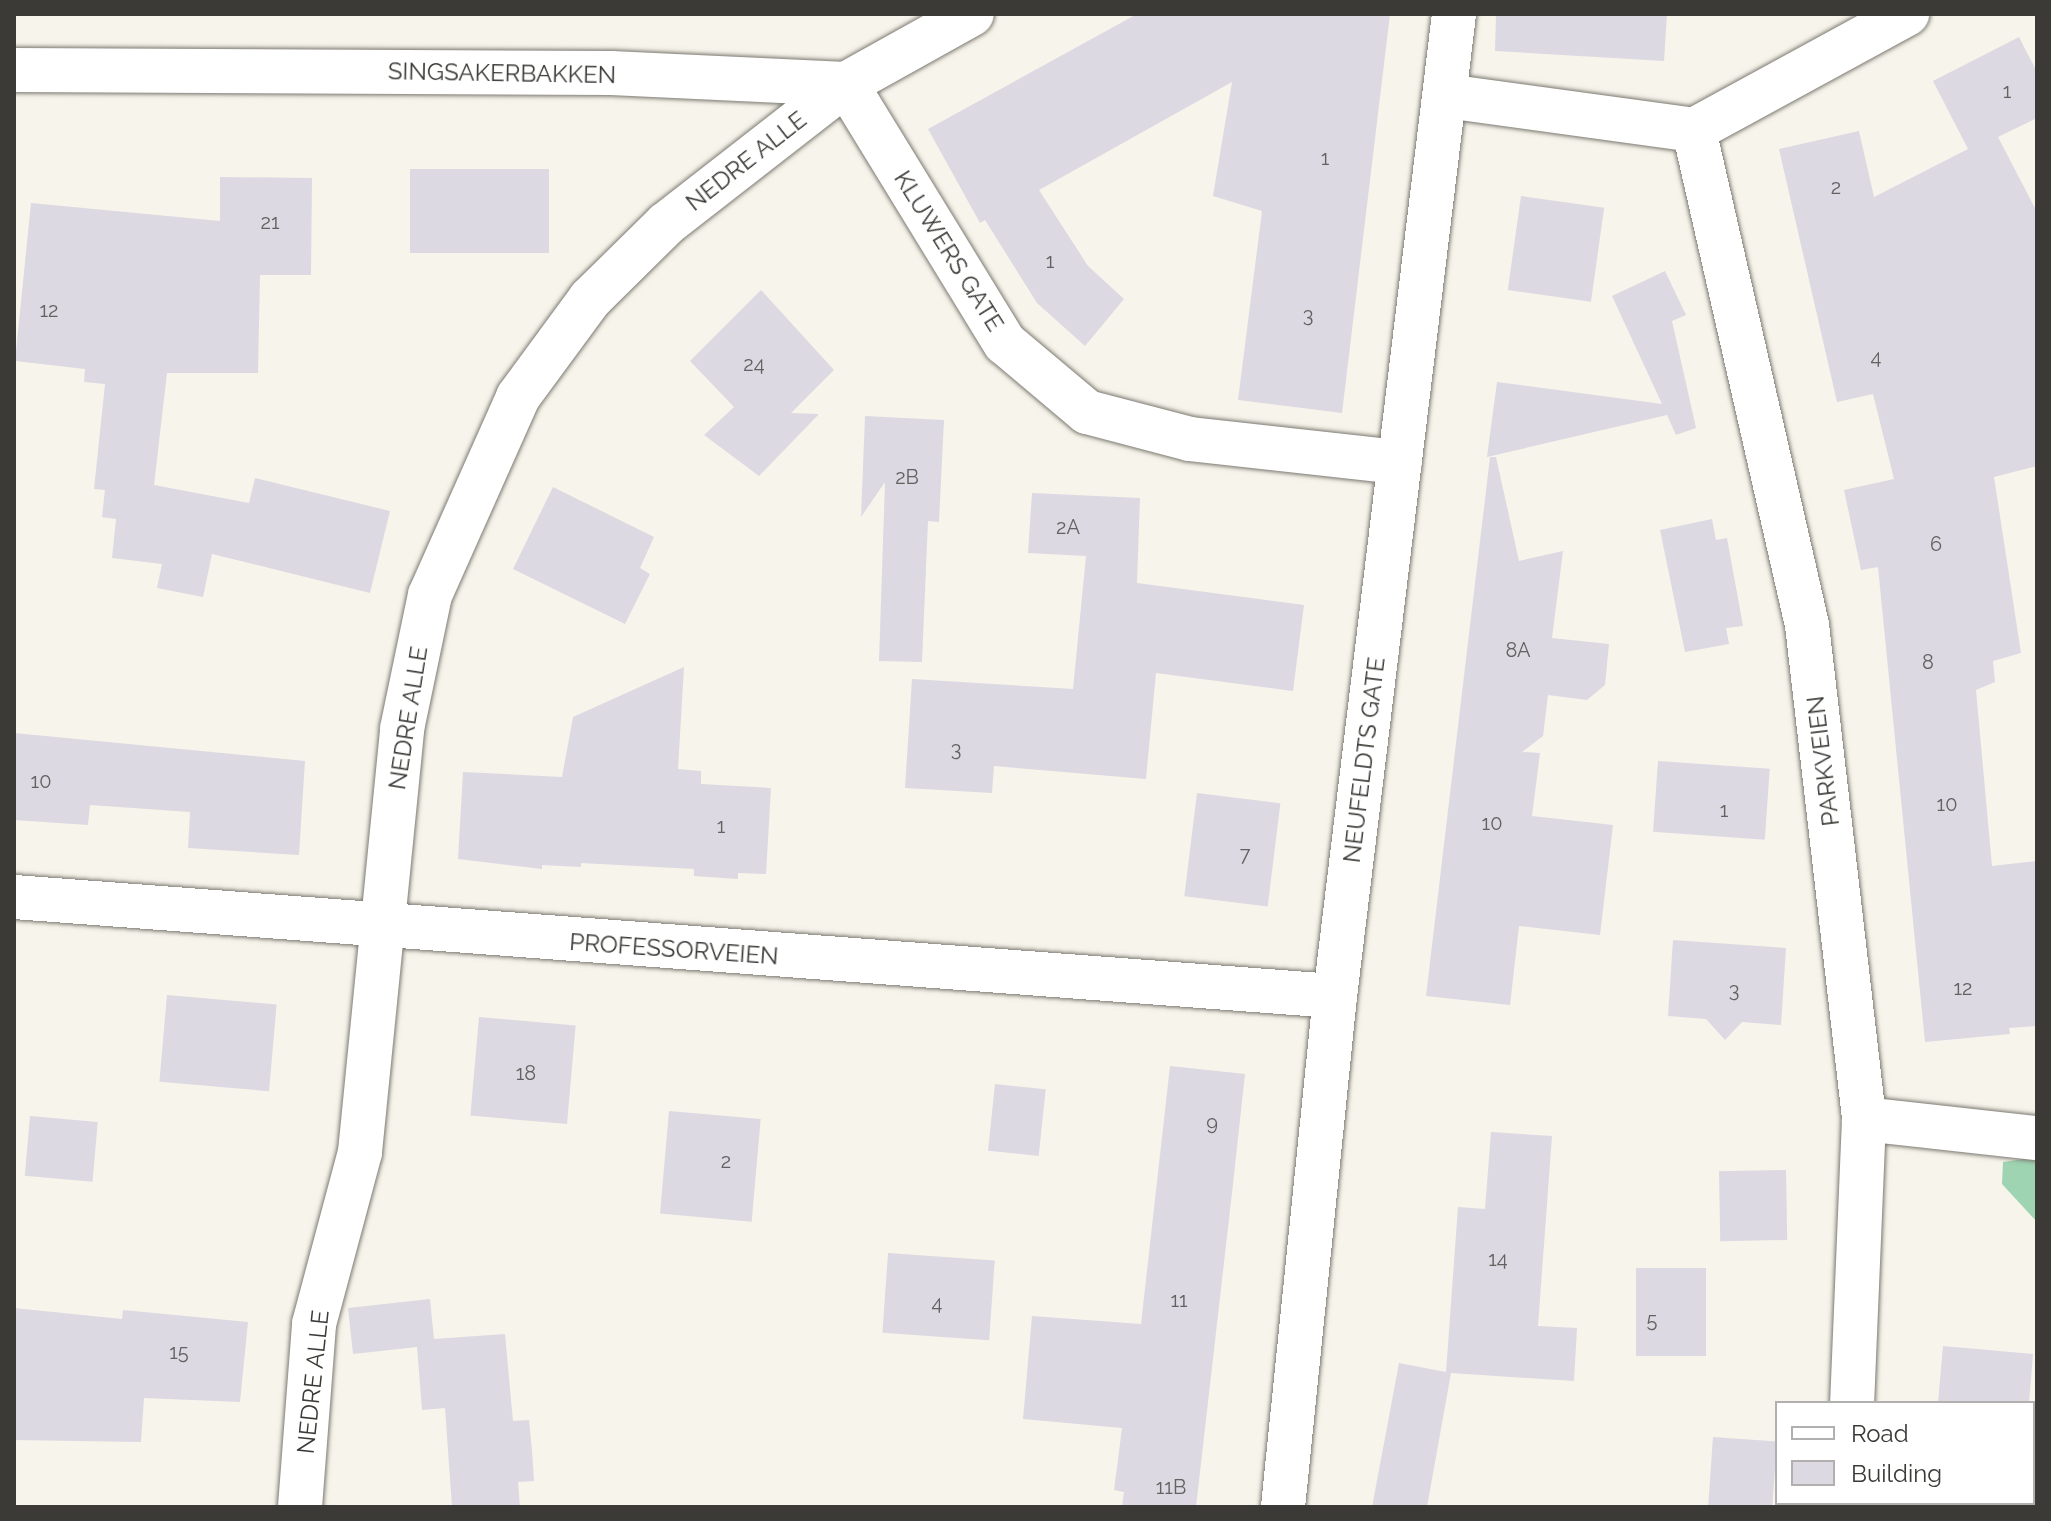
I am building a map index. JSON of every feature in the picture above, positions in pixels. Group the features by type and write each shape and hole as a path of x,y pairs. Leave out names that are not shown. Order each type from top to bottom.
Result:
{"street":[{"path":"846,84 972,14"},
{"name":"NEUFELDTS GATE","path":"1283,1507 1335,996 1454,14"},
{"path":"1446,96 1694,130 1907,14"},
{"name":"SINGSAKERBAKKEN","path":"14,70 611,73 846,84"},
{"name":"KLUWERS GATE","path":"846,84 1005,343 1087,412 1190,439 1400,462"},
{"name":"NEDRE ALLE","path":"300,1507 314,1324 360,1152 379,927 402,729 430,595 518,397 590,299 666,224 846,84"},
{"name":"PARKVEIEN","path":"1694,130 1807,625 1864,1119 1852,1401"},
{"name":"PROFESSORVEIEN","path":"14,897 379,927 1335,996"},
{"path":"1864,1119 2037,1138"}],"green space":[{"path":"2037,1157 2037,1222 2002,1184 2003,1162"}],"building":[{"path":"1137,14 1390,14 1342,413 1238,400 1262,211 1213,196 1232,82 1039,190 1088,266 1124,299 1085,346 1037,303 985,220 980,223 928,129"},
{"path":"1496,14 1667,14 1664,61 1495,51"},
{"path":"2019,37 2037,72 2037,118 1998,137 2037,212 2037,466 1994,477 2021,653 1993,661 1995,682 1976,690 1992,866 2037,861 2037,1026 2009,1028 2010,1034 1925,1042 1878,567 1861,570 1844,490 1894,479 1873,394 1837,402 1779,149 1859,131 1874,197 1968,149 1933,81"},
{"path":"410,169 549,169 549,253 410,253"},
{"path":"220,177 312,178 311,275 260,275 258,373 167,373 154,485 249,503 255,478 390,511 370,593 212,554 203,597 157,588 162,564 112,558 116,519 102,517 105,490 94,489 105,384 84,382 85,369 15,361 31,203 220,221"},
{"path":"1521,196 1604,208 1591,302 1508,290"},
{"path":"1665,271 1686,315 1672,321 1696,428 1676,435 1667,415 1487,457 1497,382 1662,404 1612,296"},
{"path":"761,290 834,370 791,413 819,414 759,476 704,435 734,407 690,361"},
{"path":"865,416 944,420 939,522 928,521 922,662 879,661 885,482 861,517"},
{"path":"1490,457 1496,457 1519,561 1563,551 1552,638 1609,644 1605,685 1587,700 1548,695 1543,736 1522,752 1540,753 1532,816 1613,825 1600,935 1519,926 1510,1005 1426,996"},
{"path":"553,487 654,537 640,568 650,574 625,624 513,569"},
{"path":"1032,493 1140,498 1137,583 1304,605 1293,691 1156,673 1146,779 994,766 992,793 905,788 912,679 1073,689 1086,556 1028,553"},
{"path":"1712,519 1716,540 1727,538 1743,626 1726,628 1729,644 1685,652 1660,530"},
{"path":"684,667 678,769 701,771 701,784 771,788 766,874 738,873 738,879 694,876 694,869 581,863 581,867 542,865 542,869 458,859 463,772 562,777 573,717"},
{"path":"14,733 305,761 299,855 188,848 190,812 90,805 88,825 14,820"},
{"path":"1658,761 1770,769 1765,840 1653,832"},
{"path":"1197,793 1280,803 1268,906 1184,896"},
{"path":"1673,940 1786,948 1781,1025 1742,1022 1725,1040 1706,1019 1668,1016"},
{"path":"167,995 277,1005 269,1091 159,1082"},
{"path":"479,1017 576,1025 567,1124 470,1116"},
{"path":"1170,1066 1245,1074 1196,1507 1122,1507 1124,1492 1114,1490 1122,1428 1023,1419 1032,1316 1141,1324"},
{"path":"995,1084 1046,1089 1039,1156 988,1151"},
{"path":"669,1111 761,1119 752,1222 660,1214"},
{"path":"30,1116 98,1122 93,1182 25,1176"},
{"path":"1491,1132 1552,1136 1538,1326 1577,1328 1574,1381 1451,1373 1427,1507 1372,1507 1399,1363 1446,1372 1458,1207 1485,1209"},
{"path":"1786,1170 1787,1240 1720,1241 1719,1171"},
{"path":"888,1253 995,1260 989,1340 882,1333"},
{"path":"1636,1268 1706,1268 1706,1356 1636,1356"},
{"path":"430,1299 434,1339 505,1334 513,1421 529,1420 532,1450 534,1481 518,1482 520,1507 452,1507 445,1408 422,1410 417,1347 353,1354 348,1308"},
{"path":"14,1308 122,1319 123,1310 248,1322 240,1402 144,1398 141,1442 14,1440"},
{"path":"1943,1346 2033,1354 2029,1401 1938,1401"},
{"path":"1713,1437 1775,1441 1772,1507 1708,1507"}]}
